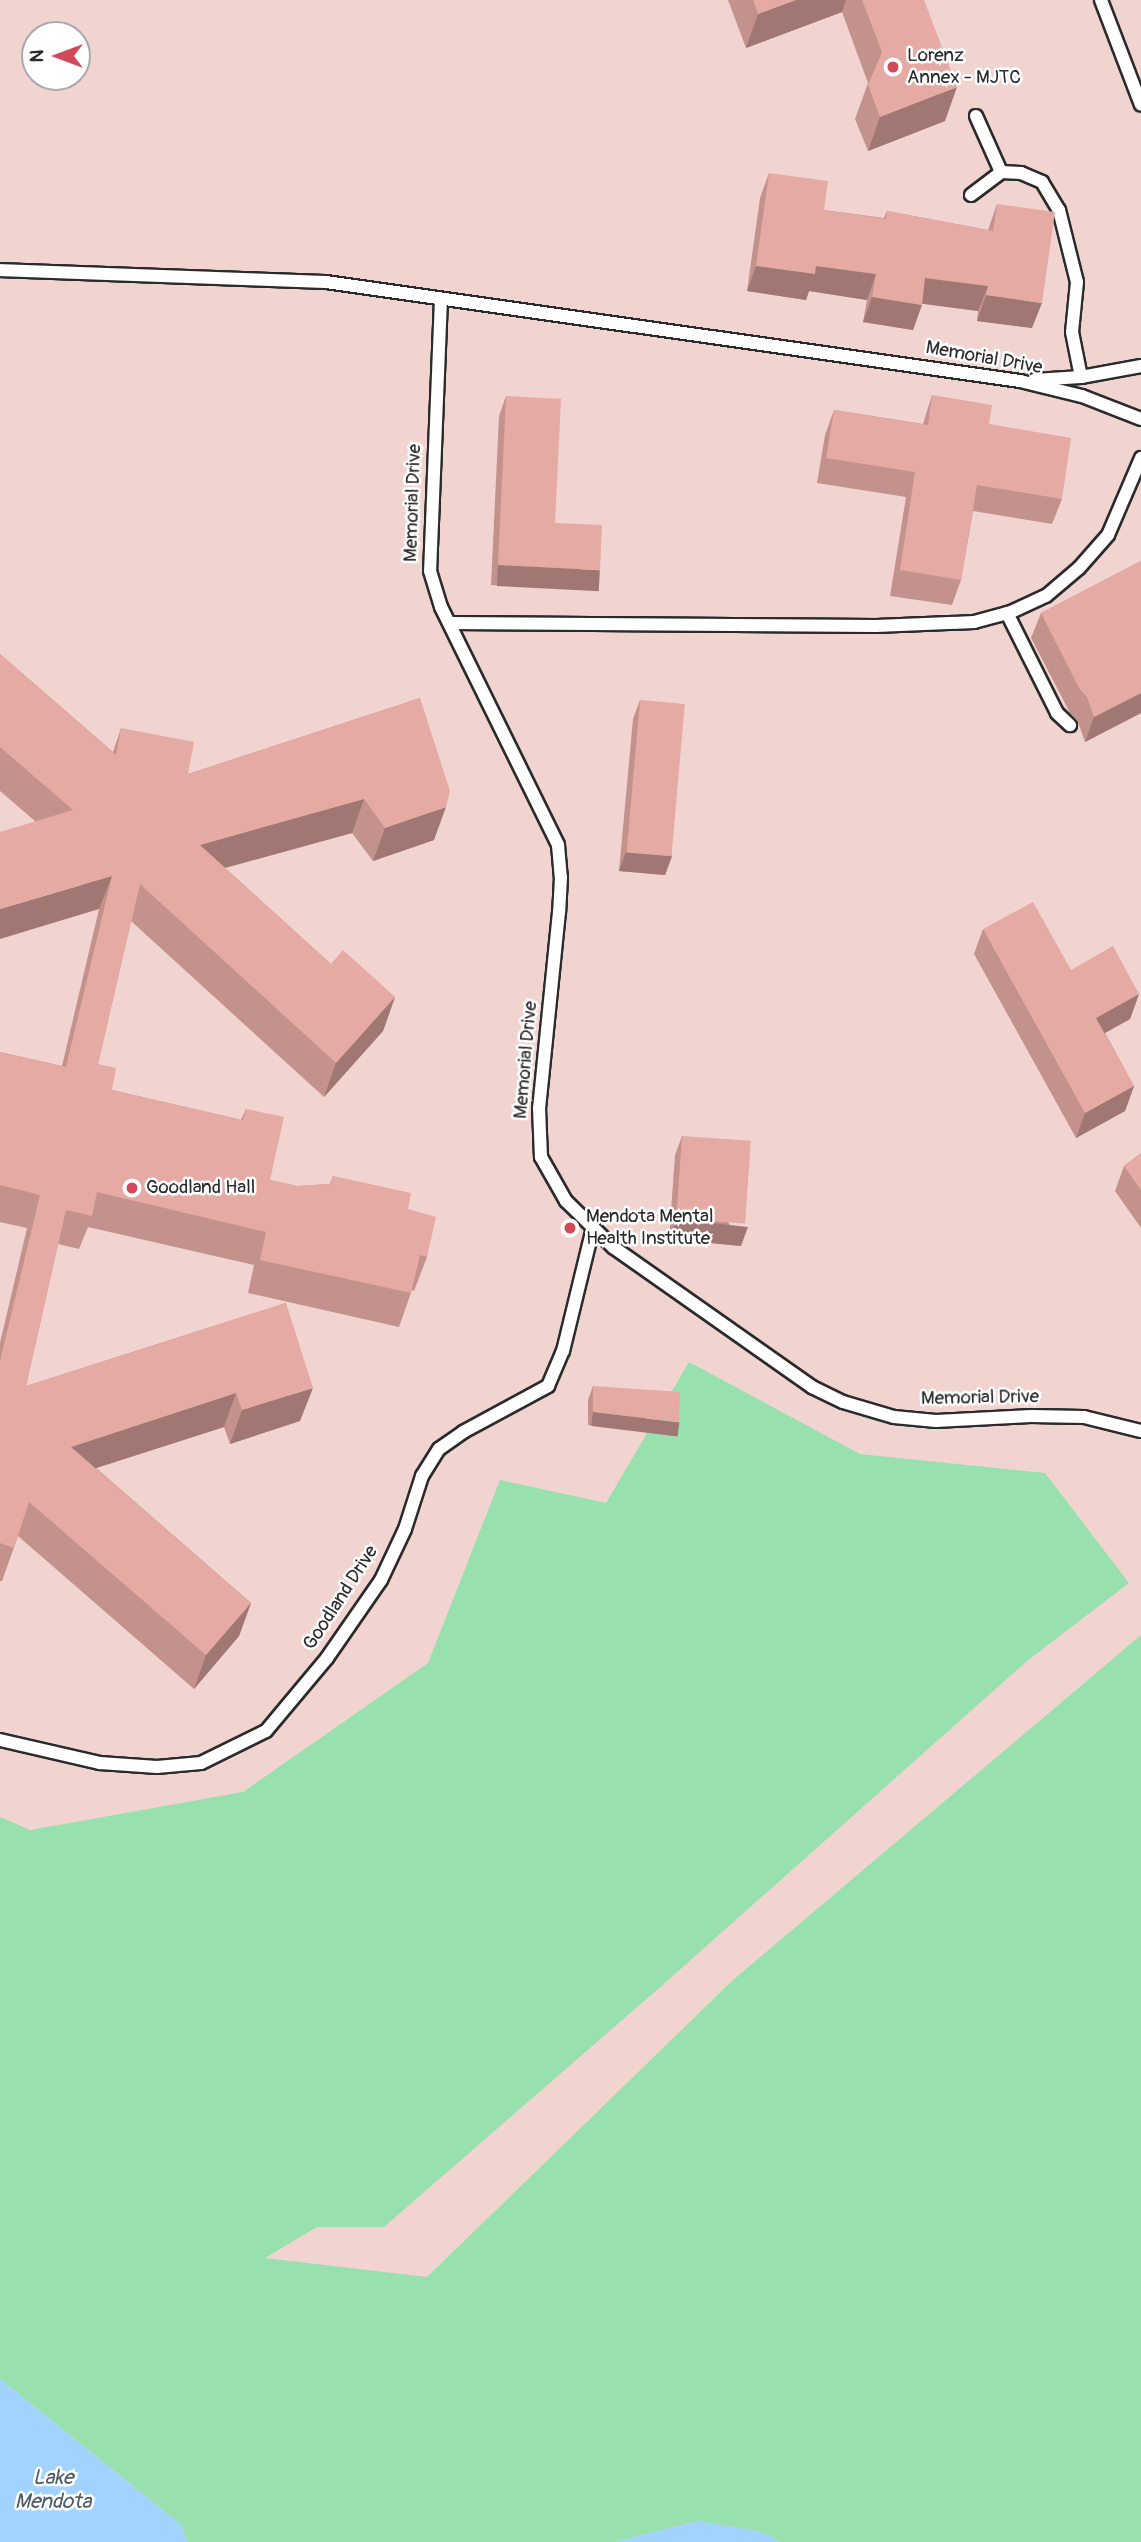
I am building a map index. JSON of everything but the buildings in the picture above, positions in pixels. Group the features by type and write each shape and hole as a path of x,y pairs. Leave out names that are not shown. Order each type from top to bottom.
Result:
{"lane":[{"path":"1101,0 1141,105"},
{"path":"976,116 1001,172"},
{"path":"971,195 1001,172 1021,173 1042,182 1059,210 1077,282 1072,332 1081,377"},
{"name":"Memorial Drive","path":"0,270 326,282 1020,382 1082,397 1141,419"},
{"name":"Memorial Drive","path":"441,299 430,571 441,607 558,845 561,877 539,1108 541,1157 566,1201 613,1247 812,1387 843,1402 894,1418 936,1421 1031,1416 1084,1418 1141,1431"},
{"path":"1020,382 1081,377 1141,366"},
{"path":"450,623 876,626 974,622 1007,613 1046,596 1080,568 1108,535 1141,458"},
{"path":"1007,613 1057,713 1070,725"},
{"name":"Goodland Drive","path":"0,1740 100,1763 157,1767 201,1763 266,1731 327,1658 381,1580 405,1530 422,1476 439,1449 463,1432 548,1386 564,1351 593,1228"}],"shaded area":[{"name":"Mendota Mental Health Institute","path":"0,0 1141,0 1141,2542 781,2542 762,2532 697,2521 616,2542 188,2542 180,2524 0,2379"}],"green space":[{"path":"689,1362 860,1454 1045,1473 1129,1583 1027,1661 666,1982 384,2227 317,2227 265,2258 427,2277 733,1980 1141,1635 1141,2542 781,2542 762,2532 697,2521 616,2542 188,2542 180,2524 0,2379 0,1817 30,1830 243,1792 428,1663 500,1480 606,1503"}],"water":[{"name":"Lake Mendota","path":"0,2379 180,2524 188,2542 0,2542"},
{"path":"697,2521 762,2532 781,2542 616,2542"}],"place":[{"name":"Lorenz Annex - MJTC","path":"893,67"},
{"name":"Goodland Hall","path":"132,1188"},
{"name":"Mendota Mental Health Institute","path":"570,1228"}]}
